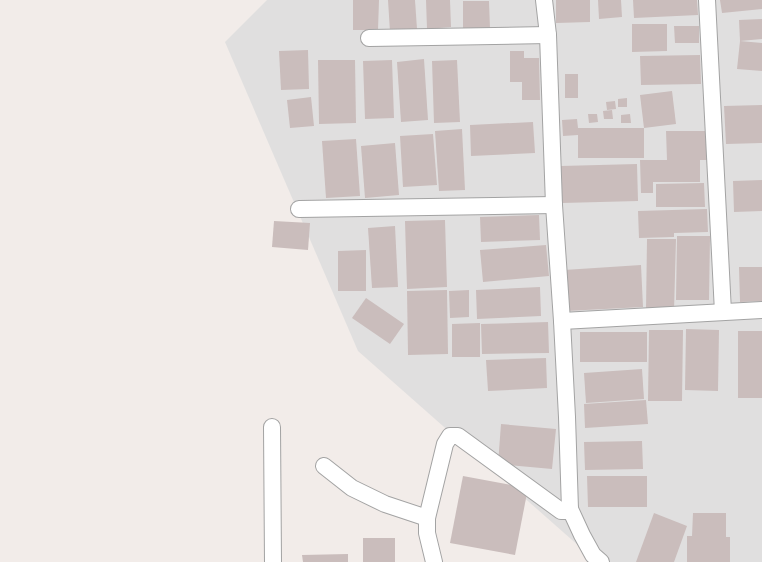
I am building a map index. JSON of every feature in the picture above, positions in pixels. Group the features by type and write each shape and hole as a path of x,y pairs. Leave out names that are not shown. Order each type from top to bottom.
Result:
{"street":[{"path":"544,0 548,36 554,205 562,321 570,509 593,554 601,562"},
{"path":"707,0 723,312"},
{"path":"369,38 548,36"},
{"path":"299,209 554,205"},
{"path":"562,321 762,310"},
{"path":"272,427 273,562"},
{"path":"434,562 427,533 427,518 445,444 450,436 458,436 562,511 570,509"},
{"path":"324,466 352,488 385,504 427,518"}],"shaded area":[{"path":"267,0 762,0 762,562 597,562 358,351 225,42"}],"building":[{"path":"353,0 379,0 378,30 353,30"},
{"path":"388,0 415,0 417,29 390,32"},
{"path":"426,0 450,0 451,27 427,29"},
{"path":"556,0 590,0 590,22 556,23"},
{"path":"598,0 621,0 622,17 599,19"},
{"path":"633,0 697,0 698,15 634,18"},
{"path":"720,0 762,0 762,9 722,13"},
{"path":"463,1 489,1 490,29 463,29"},
{"path":"762,19 762,39 740,41 739,20"},
{"path":"632,24 667,24 667,51 632,52"},
{"path":"674,26 699,26 699,43 675,43"},
{"path":"740,41 762,43 762,71 737,69"},
{"path":"308,50 309,89 281,90 279,51"},
{"path":"510,51 524,51 524,58 539,58 540,100 522,100 522,82 510,82"},
{"path":"700,55 701,84 641,85 640,56"},
{"path":"424,59 428,120 401,122 397,62"},
{"path":"318,60 355,60 356,123 319,124"},
{"path":"392,60 394,118 365,119 363,61"},
{"path":"457,60 460,122 434,123 432,61"},
{"path":"565,74 578,74 578,98 565,98"},
{"path":"672,91 676,124 644,128 640,95"},
{"path":"311,97 314,126 290,128 287,100"},
{"path":"627,98 627,107 618,107 618,99"},
{"path":"615,101 616,109 607,110 606,102"},
{"path":"762,105 762,143 726,144 724,106"},
{"path":"612,110 613,119 604,119 603,111"},
{"path":"588,114 597,114 598,122 589,123"},
{"path":"630,114 631,123 621,123 621,115"},
{"path":"577,119 578,128 644,128 644,158 578,158 578,135 563,136 562,120"},
{"path":"533,122 535,153 471,156 470,125"},
{"path":"462,129 465,190 439,191 435,131"},
{"path":"666,131 708,131 708,160 700,160 700,182 653,182 653,193 641,193 640,160 667,160"},
{"path":"433,134 437,185 403,187 400,136"},
{"path":"356,139 360,196 326,198 322,141"},
{"path":"395,143 399,195 365,198 361,146"},
{"path":"637,164 638,201 562,203 561,166"},
{"path":"762,180 762,211 734,212 733,181"},
{"path":"704,183 705,207 656,207 656,184"},
{"path":"707,209 708,232 674,233 674,237 639,238 638,211"},
{"path":"539,215 540,240 481,242 480,217"},
{"path":"445,220 447,287 407,289 405,221"},
{"path":"274,221 310,223 308,250 272,247"},
{"path":"395,226 398,287 372,288 368,228"},
{"path":"677,236 710,236 709,300 676,300"},
{"path":"647,239 676,239 674,311 646,311"},
{"path":"546,245 549,276 483,282 480,250"},
{"path":"366,250 366,291 338,291 338,251"},
{"path":"641,265 643,307 566,311 564,270"},
{"path":"739,267 762,267 762,301 740,302"},
{"path":"540,287 541,316 477,319 476,290"},
{"path":"447,290 448,354 408,355 407,291"},
{"path":"469,290 469,317 450,318 449,291"},
{"path":"366,298 404,324 390,344 352,318"},
{"path":"548,322 549,353 482,354 481,324"},
{"path":"480,323 480,357 452,357 452,324"},
{"path":"686,329 719,330 718,391 685,390"},
{"path":"649,330 683,330 682,401 648,401"},
{"path":"738,331 762,331 762,398 738,398"},
{"path":"580,332 647,332 647,362 580,362"},
{"path":"546,358 547,388 488,391 486,360"},
{"path":"642,369 644,399 586,403 584,373"},
{"path":"646,400 648,424 585,428 584,404"},
{"path":"501,424 556,429 552,469 498,464"},
{"path":"642,441 643,469 585,470 584,442"},
{"path":"463,476 528,488 515,555 450,543"},
{"path":"587,476 647,476 647,507 588,507"},
{"path":"654,513 687,526 674,562 636,562"},
{"path":"693,513 726,513 726,537 730,537 730,562 687,562 687,536 692,536"},
{"path":"363,538 395,538 395,562 363,562"},
{"path":"348,554 348,562 303,562 302,555"}]}
